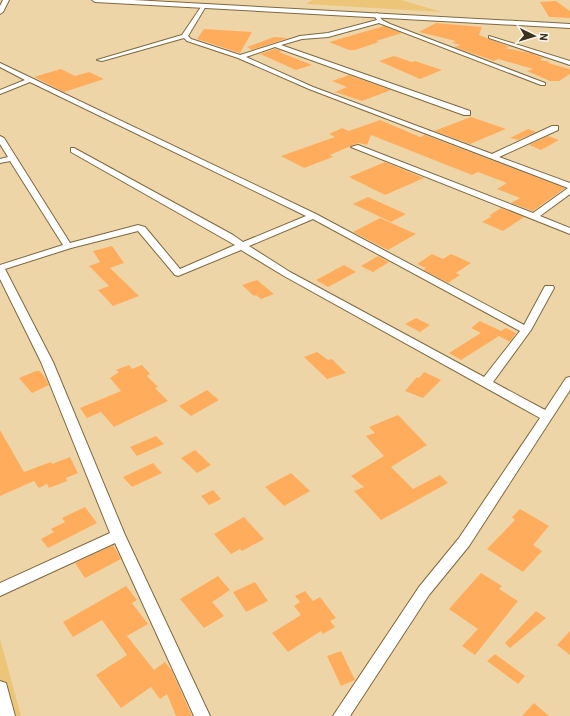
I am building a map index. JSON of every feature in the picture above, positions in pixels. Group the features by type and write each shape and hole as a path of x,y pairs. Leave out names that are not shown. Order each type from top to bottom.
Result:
{"street":[{"path":"0,12 6,0"},
{"path":"96,0 379,18 570,26"},
{"path":"185,36 185,33 203,6"},
{"path":"240,57 302,37 328,35 379,18 438,45 543,84"},
{"path":"185,36 189,40 240,57 311,88 570,186"},
{"path":"100,60 185,36"},
{"path":"491,37 570,63"},
{"path":"275,45 467,113"},
{"path":"0,65 313,216 526,330"},
{"path":"0,92 30,80"},
{"path":"492,157 555,128"},
{"path":"0,138 68,246"},
{"path":"355,147 570,231"},
{"path":"74,150 230,237 286,274 546,416"},
{"path":"0,161 12,158"},
{"path":"534,217 570,190"},
{"path":"202,716 118,535 47,362 0,269 68,246 86,243 134,228 142,229 178,273 313,216"},
{"path":"486,383 526,330 549,288"},
{"path":"341,716 424,591 464,542 570,381"},
{"path":"0,590 118,535"},
{"path":"0,688 7,716"}],"shaded area":[{"path":"312,0 401,0 442,12 306,4"},
{"path":"0,639 21,716 0,716"}],"building":[{"path":"556,1 570,11 570,18 549,17 540,2"},
{"path":"436,23 482,27 479,35 510,47 505,48 530,53 543,58 540,60 570,69 570,74 559,81 550,81 527,71 533,69 498,59 494,61 454,47 461,45 452,43 456,41 419,32"},
{"path":"384,26 402,33 376,41 379,42 355,50 349,50 329,42"},
{"path":"204,29 252,32 240,53 197,39"},
{"path":"274,37 288,38 252,50 247,47"},
{"path":"275,49 312,65 296,70 260,54"},
{"path":"394,56 442,70 420,79 379,61"},
{"path":"61,69 75,76 89,72 104,79 64,92 34,77"},
{"path":"349,75 391,90 362,101 335,92 347,87 332,81"},
{"path":"471,117 506,129 470,144 434,131"},
{"path":"380,120 420,137 425,135 565,188 533,211 511,203 520,198 497,189 507,183 478,172 472,175 371,135 367,145 359,143 330,155 333,157 304,168 281,156 335,137 329,134 342,128 349,131"},
{"path":"528,129 536,132 518,140 510,138"},
{"path":"548,136 559,140 541,150 529,145"},
{"path":"385,162 424,178 385,195 349,177"},
{"path":"368,197 406,214 391,222 353,204"},
{"path":"501,208 524,217 503,231 482,222 491,217 490,215"},
{"path":"380,218 416,234 388,250 353,232"},
{"path":"112,246 124,263 110,268 139,296 113,306 98,290 109,286 89,266 100,262 93,251"},
{"path":"432,254 443,259 451,254 471,263 456,273 460,275 448,283 423,270 426,268 417,264"},
{"path":"378,256 389,262 373,272 361,266"},
{"path":"344,265 356,272 328,287 316,280"},
{"path":"257,280 274,294 261,299 256,295 254,296 242,285"},
{"path":"416,318 430,325 420,332 405,324"},
{"path":"480,321 501,331 506,328 516,333 510,342 499,336 461,360 449,353 481,333 471,328"},
{"path":"317,352 328,360 332,359 346,373 327,379 304,357"},
{"path":"129,365 132,369 142,365 150,374 147,376 158,387 155,388 168,401 114,427 101,412 87,418 80,408 121,391 110,378 119,372 116,370"},
{"path":"36,371 40,371 49,385 32,393 19,378"},
{"path":"424,372 441,380 423,398 405,391 417,377 419,378"},
{"path":"207,390 219,400 191,416 179,406"},
{"path":"398,415 427,445 391,467 413,489 440,475 448,483 381,520 354,491 364,487 351,476 384,456 366,436 375,433 369,427"},
{"path":"0,430 24,472 70,457 78,473 66,478 67,481 49,488 47,484 39,488 34,481 0,496"},
{"path":"156,436 164,444 137,456 130,447"},
{"path":"195,450 211,465 197,473 181,458"},
{"path":"153,463 162,473 132,487 123,477"},
{"path":"291,473 310,491 284,506 265,487"},
{"path":"213,490 221,499 209,505 201,496"},
{"path":"85,507 97,523 48,548 41,539 54,532 51,529 65,522 62,518"},
{"path":"520,509 549,526 533,545 542,551 523,572 487,549 515,520 512,517"},
{"path":"244,517 264,539 242,551 240,549 231,554 214,534"},
{"path":"113,545 121,559 85,578 75,563"},
{"path":"481,573 502,586 499,589 518,601 475,655 462,646 478,629 449,609"},
{"path":"218,576 230,590 212,602 224,616 204,628 180,599"},
{"path":"255,582 268,601 246,612 233,592"},
{"path":"126,586 137,600 132,603 148,624 127,636 154,670 165,662 172,671 192,716 176,716 167,694 160,699 151,687 121,708 96,675 127,655 102,620 73,637 63,622"},
{"path":"305,591 313,601 320,597 336,618 330,621 335,627 323,634 321,631 288,652 272,633 301,615 294,606 300,602 295,596"},
{"path":"536,611 546,618 510,648 505,643"},
{"path":"570,631 570,655 557,645"},
{"path":"341,651 355,680 341,686 327,656"},
{"path":"495,654 525,676 518,684 487,661"},
{"path":"534,703 549,716 522,716"}]}
